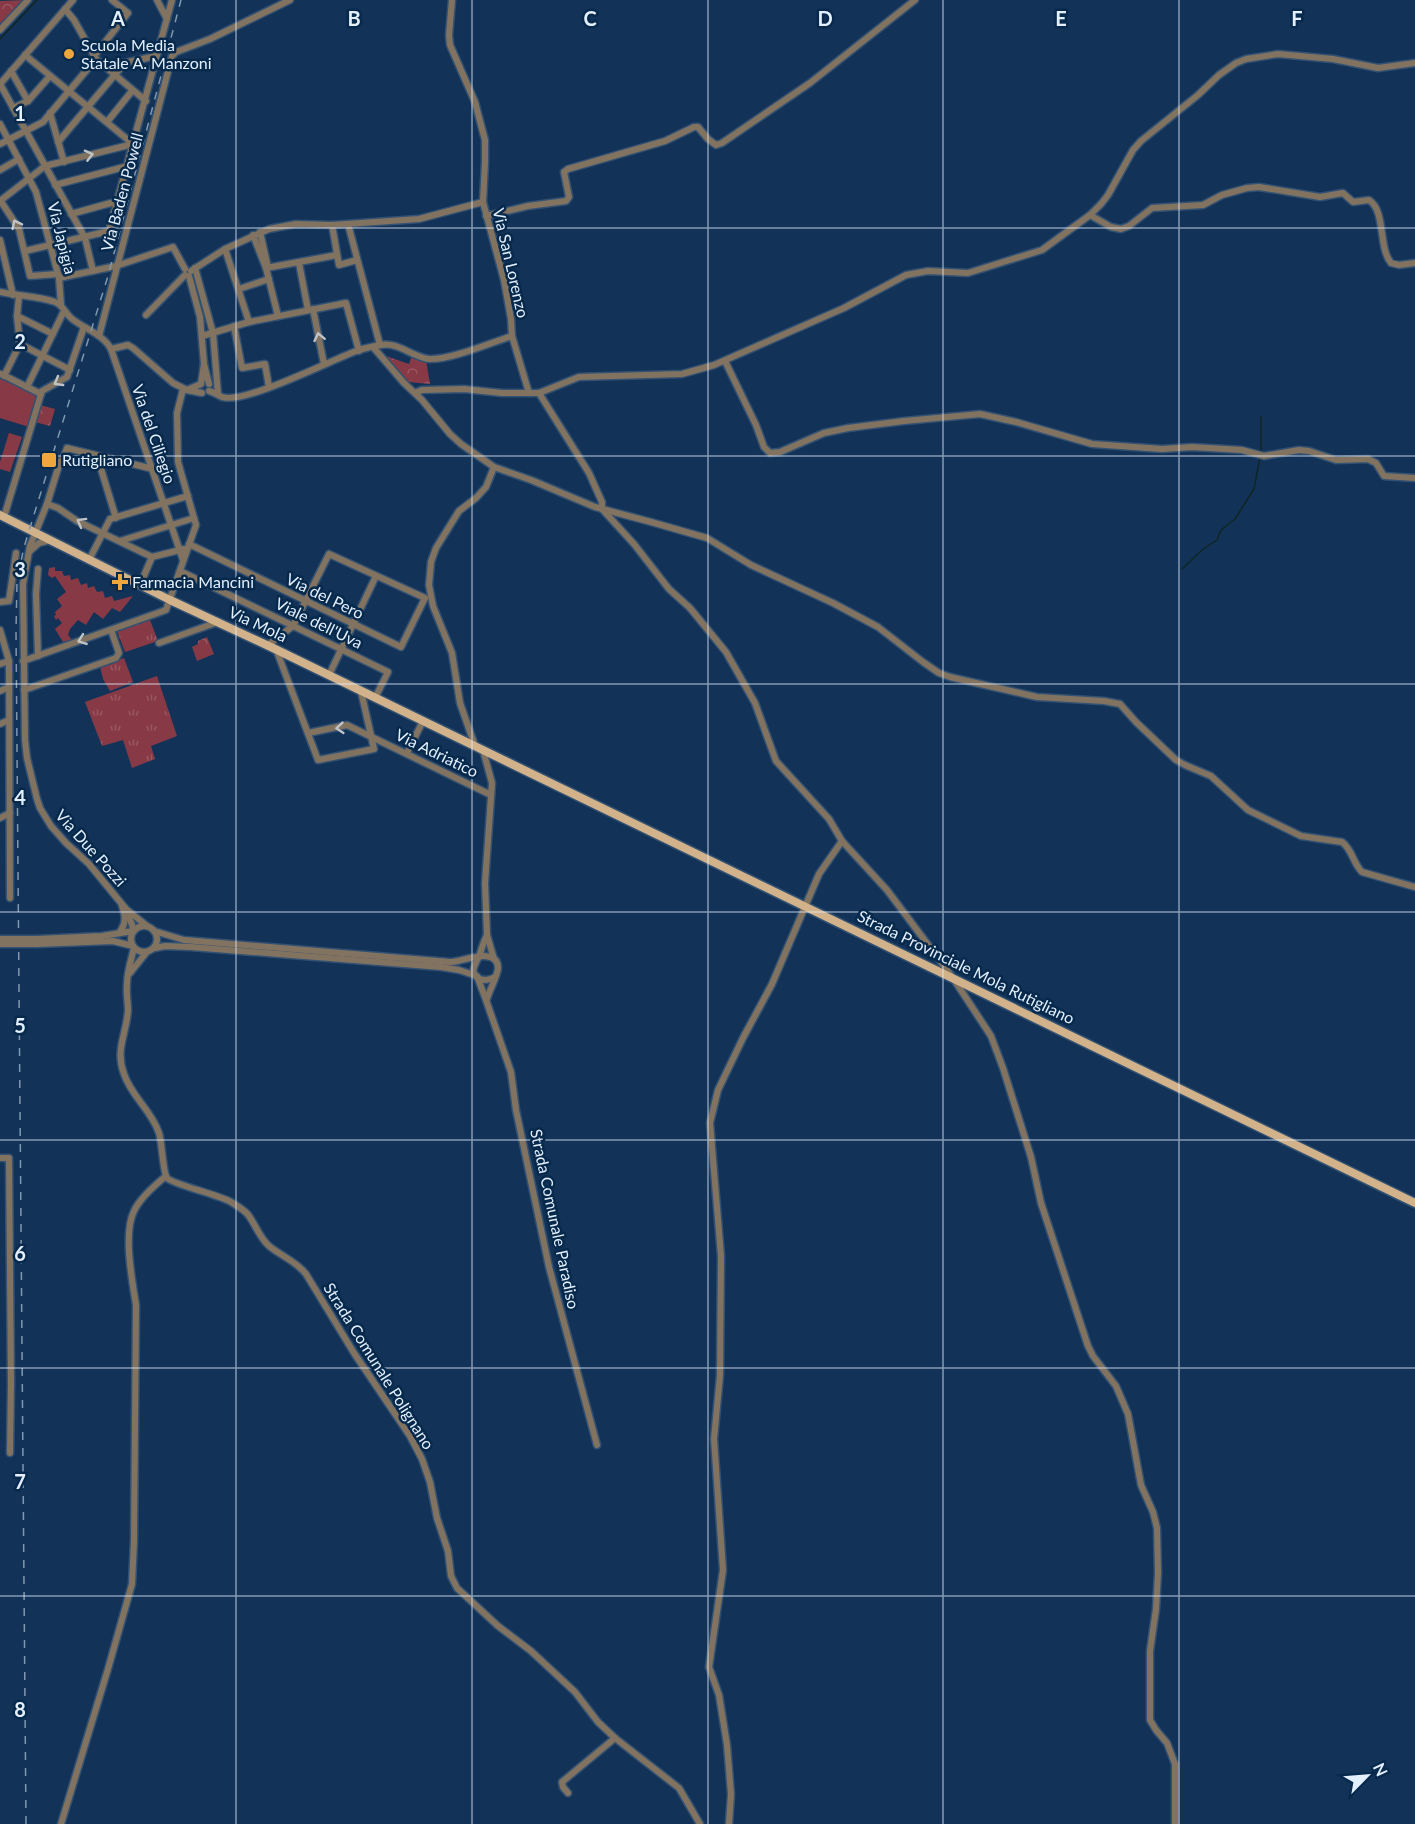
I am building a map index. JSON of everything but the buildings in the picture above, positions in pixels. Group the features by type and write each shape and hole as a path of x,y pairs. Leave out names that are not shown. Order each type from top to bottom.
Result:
{"main road":[{"name":"Via Mola","path":"2,516 503,760"},
{"name":"Strada Provinciale Mola Rutigliano","path":"503,760 1415,1203"}],"street":[{"path":"0,30 28,0"},
{"path":"73,0 66,5 0,84 85,238 93,271"},
{"path":"0,144 43,122 69,91 128,13 112,0"},
{"path":"157,0 167,19"},
{"path":"25,251 109,231 172,0"},
{"name":"Via Baden Powell","path":"99,336 172,56 290,0"},
{"name":"Via San Lorenzo","path":"452,0 450,45 475,102 485,140 483,202 504,280 512,336 529,393"},
{"path":"486,216 528,206 566,201 570,197 564,172 568,169 665,141 694,127 699,128 716,145 722,143 810,83 915,0"},
{"path":"66,5 95,57 146,101"},
{"path":"415,393 422,390 465,389 502,393 539,393 579,377 682,374 725,361 844,308 906,275 928,271 968,273 1038,252 1090,214 1108,195 1136,146 1219,75 1241,61 1262,55 1278,54 1340,60 1372,68 1415,63"},
{"path":"25,55 133,144"},
{"path":"106,67 156,56"},
{"path":"58,142 124,64"},
{"path":"11,71 28,101"},
{"path":"13,108 28,101 50,76"},
{"path":"107,122 132,91"},
{"path":"50,113 64,162"},
{"name":"Via Japigia","path":"0,124 36,192 59,276 63,308"},
{"path":"133,144 45,166 0,201 19,229 30,276 59,276 93,271 173,248 189,272 213,333 218,394"},
{"path":"0,170 19,159"},
{"path":"55,185 128,166"},
{"path":"1090,214 1111,227 1121,229 1129,226 1152,208 1203,205 1222,195 1247,188 1259,187 1320,197 1343,193 1353,202 1369,200 1374,204 1389,262 1397,265 1415,263"},
{"path":"71,214 118,201"},
{"path":"146,315 189,272 225,249 260,232 296,224 332,225 425,218 483,202"},
{"path":"348,224 377,346 455,439 494,466 602,509 707,538 751,565 833,603 878,627 939,673 1037,697 1120,704 1176,760 1211,776 1248,810 1301,836 1342,842 1347,846 1362,872 1415,887"},
{"path":"332,225 339,265 357,260"},
{"path":"260,232 267,263 266,268"},
{"path":"253,235 266,268 278,315"},
{"path":"0,240 16,295 20,344 2,375 41,394"},
{"path":"225,249 249,322"},
{"path":"266,268 337,255"},
{"path":"299,263 324,364"},
{"path":"189,272 200,318 207,389"},
{"path":"239,289 269,279"},
{"path":"0,292 53,302 63,308 27,387"},
{"path":"202,336 278,315 346,303 359,351"},
{"name":"Via del Ciliegio","path":"63,308 84,327 105,341 111,349 183,561"},
{"path":"17,316 53,334"},
{"path":"234,326 242,368 265,364 270,387"},
{"path":"2,516 42,391 66,379 84,327"},
{"path":"111,349 128,345 173,383 185,390 207,389 222,397 236,396 270,387 324,364 377,346 392,345 432,359 455,355 512,336"},
{"path":"20,344 70,370"},
{"path":"725,361 756,425 764,447 770,453 780,452 824,433 848,428 980,414 1092,444 1162,449 1192,447 1242,450 1264,456 1299,450 1309,451 1336,460 1368,459 1376,463 1384,476 1415,478"},
{"path":"201,384 204,364"},
{"path":"185,390 206,383 207,389"},
{"path":"23,661 166,610 196,525 178,462 177,413 185,390"},
{"path":"539,393 589,473 602,502 602,509 726,652 755,703 776,761 829,819 842,841 886,890 953,978 995,1044 1031,1157 1041,1203 1088,1346 1116,1386 1128,1414 1141,1485 1153,1512 1158,1537 1156,1609 1150,1651 1150,1720 1167,1743 1175,1764 1174,1824"},
{"name":"Via Due Pozzi","path":"97,456 67,448 28,554 22,591 26,748 33,786 40,808 58,834 89,864 124,906 147,926"},
{"path":"97,456 153,469"},
{"path":"97,456 116,518"},
{"path":"486,1000 498,966 487,934 485,874 492,783 460,703 452,653 433,606 429,585 431,562 436,548 459,511 486,487 494,466"},
{"path":"89,560 110,519 188,496"},
{"path":"46,504 152,557 188,546"},
{"path":"120,542 194,519"},
{"path":"28,554 35,545 51,540"},
{"name":"Via del Pero","path":"188,546 401,647 425,598 376,576"},
{"path":"0,602 9,601 16,553"},
{"path":"329,675 376,576 329,554 293,626 272,647 318,760 374,749 361,691"},
{"path":"140,585 152,557"},
{"path":"38,569 36,594 38,656"},
{"name":"Viale dell'Uva","path":"180,571 388,672 375,698"},
{"path":"159,643 218,622"},
{"path":"0,630 9,661 10,898"},
{"path":"24,690 116,658 119,653 111,630"},
{"path":"0,664 9,661"},
{"path":"0,691 9,687"},
{"path":"0,723 9,720"},
{"path":"407,753 423,721"},
{"name":"Via Adriatico","path":"308,733 347,725 491,795"},
{"path":"0,757 9,753"},
{"path":"0,783 9,778"},
{"path":"0,818 10,813"},
{"path":"729,1824 731,1794 727,1745 719,1695 709,1667 723,1570 714,1439 720,1375 721,1256 710,1123 718,1090 772,984 823,867 842,841"},
{"path":"118,933 125,924 124,906"},
{"name":"Via Due Pozzi","path":"124,906 134,931"},
{"path":"0,944 102,936 134,931 139,927 147,926 154,931 184,940 445,961 487,955 494,958"},
{"path":"61,1824 132,1584 136,1305 130,1273 130,1222 139,1203 166,1176 158,1130 126,1080 120,1060 120,1047 128,1013 126,989 134,947 131,940 134,931"},
{"path":"154,931 158,939 155,948"},
{"path":"477,976 474,973 474,964 487,934"},
{"path":"0,939 113,941 134,947 140,952 155,948 191,947 380,961 459,970 483,980 495,977"},
{"path":"128,975 146,952"},
{"name":"Strada Comunale Paradiso","path":"477,976 511,1072 515,1104 549,1267 597,1445"},
{"path":"0,1158 9,1158 10,1453"},
{"name":"Strada Comunale Polignano","path":"166,1176 174,1182 222,1198 241,1208 269,1246 297,1264 306,1274 354,1353 417,1448 430,1482 437,1518 448,1551 451,1576 457,1588 498,1626 531,1651 581,1698 598,1722 615,1738 679,1788 700,1824"},
{"path":"568,1793 562,1782 615,1738"}],"green space":[{"path":"26,0 0,27 0,1"},
{"path":"383,355 409,364 412,355 426,360 430,384 408,382"},
{"path":"0,377 39,396 29,427 0,418"},
{"path":"40,405 55,409 50,426 35,422"},
{"path":"9,433 22,437 10,472 0,469"},
{"path":"55,567 55,571 62,571 64,576 70,575 71,580 78,578 81,585 87,583 88,588 94,586 97,592 103,591 105,598 112,596 114,601 133,596 120,612 112,608 103,619 94,612 86,625 78,620 68,635 72,640 63,642 55,629 62,623 54,616 62,606 57,599 66,592 55,576 52,578 48,575 49,568"},
{"path":"150,620 158,641 125,652 117,631"},
{"path":"207,637 214,654 197,661 192,647"},
{"path":"124,658 133,682 110,691 103,679 100,666"},
{"path":"157,676 177,736 151,746 155,759 132,768 123,740 102,746 85,702"}],"waterway":[{"path":"0,39 37,0"},
{"path":"1261,416 1261,452"},
{"path":"1182,569 1202,550 1217,540 1221,530 1235,519 1254,489 1260,457"}],"railway":[{"path":"26,1824 17,581 24,547 108,276 181,0"}],"place":[{"name":"Scuola Media Statale A. Manzoni","path":"69,54"},
{"name":"Rutigliano","path":"49,460"},
{"name":"Farmacia Mancini","path":"120,582"}]}
